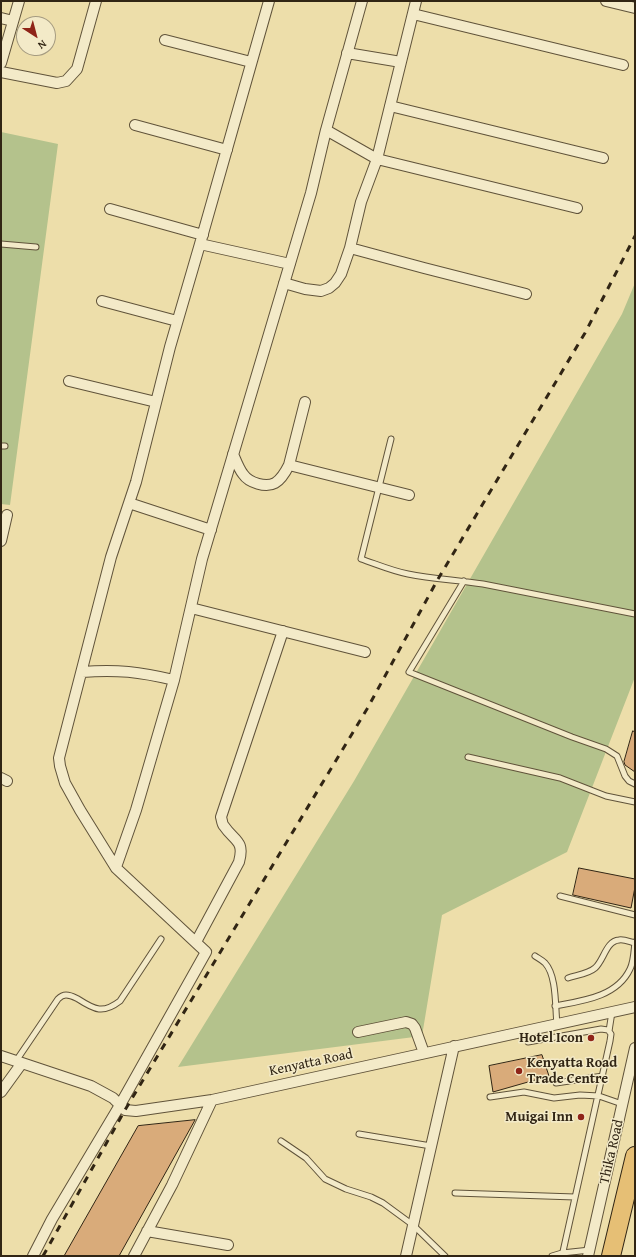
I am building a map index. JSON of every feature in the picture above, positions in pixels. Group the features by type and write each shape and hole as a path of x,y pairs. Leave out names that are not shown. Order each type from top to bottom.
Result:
{"highway":[{"name":"Thika Road","path":"611,1256 635,1156"}],"street":[{"path":"1,63 19,1"},
{"path":"1,72 57,84 66,81 77,69 96,1"},
{"path":"33,1256 52,1219 120,1105 206,952 116,867 80,810 66,783 59,758 111,557 136,482 177,321 202,239 269,1"},
{"path":"116,867 136,810 174,680 202,559 311,193 326,130 362,1"},
{"path":"284,284 304,289 321,290 329,288 336,283 341,274 350,248 361,202 377,159 416,1"},
{"path":"606,1 635,8"},
{"path":"413,14 623,65"},
{"path":"1,18 13,21"},
{"path":"165,40 251,62"},
{"path":"347,53 401,62"},
{"path":"390,106 603,158"},
{"path":"135,126 227,150"},
{"path":"326,130 377,159 577,208"},
{"path":"110,209 202,239 290,264"},
{"path":"350,248 526,294"},
{"path":"102,301 177,321"},
{"path":"69,381 156,402"},
{"path":"233,454 243,475 248,480 266,485 275,483 285,474 289,465 305,402"},
{"path":"289,465 409,494"},
{"path":"129,503 211,530"},
{"path":"1,540 7,515"},
{"path":"191,608 365,652"},
{"path":"196,942 239,862 242,852 236,838 224,826 221,817 283,631"},
{"path":"82,672 106,670 130,671 174,680"},
{"name":"Kenyatta Road","path":"1,1056 91,1086 113,1098 124,1110 136,1111 212,1100 635,1007"},
{"path":"358,1032 406,1022 412,1024 415,1028 424,1053"},
{"path":"406,1256 454,1046"},
{"name":"Thika Road","path":"589,1253 635,1048"},
{"path":"1,1092 19,1062"},
{"path":"134,1256 172,1185 212,1100"},
{"path":"147,1230 228,1245"}],"lane":[{"path":"1,244 36,247"},
{"path":"391,439 380,487 360,559 406,574 464,581 635,614"},
{"path":"464,581 410,672 572,737 606,748 617,756 625,776 629,781 635,784"},
{"path":"468,757 560,778 606,796 635,802"},
{"path":"560,896 635,915"},
{"path":"19,1062 58,999 65,995 73,996 91,1008 101,1010 111,1008 120,1000 161,939"},
{"path":"555,1006 590,999 610,990 622,981 631,968 635,943 620,939 614,941 609,946 600,963 590,972 568,978"},
{"path":"535,956 544,962 549,968 552,977 557,1024"},
{"path":"562,1254 599,1096 610,1041 609,1031 612,1012"},
{"path":"528,1042 601,1029 609,1031"},
{"path":"556,1083 603,1076"},
{"path":"490,1097 524,1092 554,1098 580,1095 599,1096 622,1104"},
{"path":"359,1134 431,1146"},
{"path":"281,1141 306,1158 325,1179 346,1189 384,1203 413,1225 445,1256"},
{"path":"455,1193 575,1197"},
{"path":"552,1256 589,1253"}],"green space":[{"path":"1,132 58,144 10,505 1,504"},
{"path":"635,283 635,677 567,852 442,915 422,1036 178,1067 354,781 622,314"}],"building":[{"path":"633,731 635,732 635,772 625,765 624,762"},
{"path":"579,868 635,879 631,908 573,895"},
{"name":"Kenyatta Road Trade Centre","path":"542,1055 549,1076 493,1092 489,1066"},
{"path":"195,1120 119,1256 64,1256 138,1126"}],"railway":[{"path":"43,1256 125,1110 367,709 438,579 585,333 635,236"}],"place":[{"name":"Hotel Icon","path":"591,1038"},
{"name":"Kenyatta Road Trade Centre","path":"519,1071"},
{"name":"Muigai Inn","path":"581,1117"}]}
